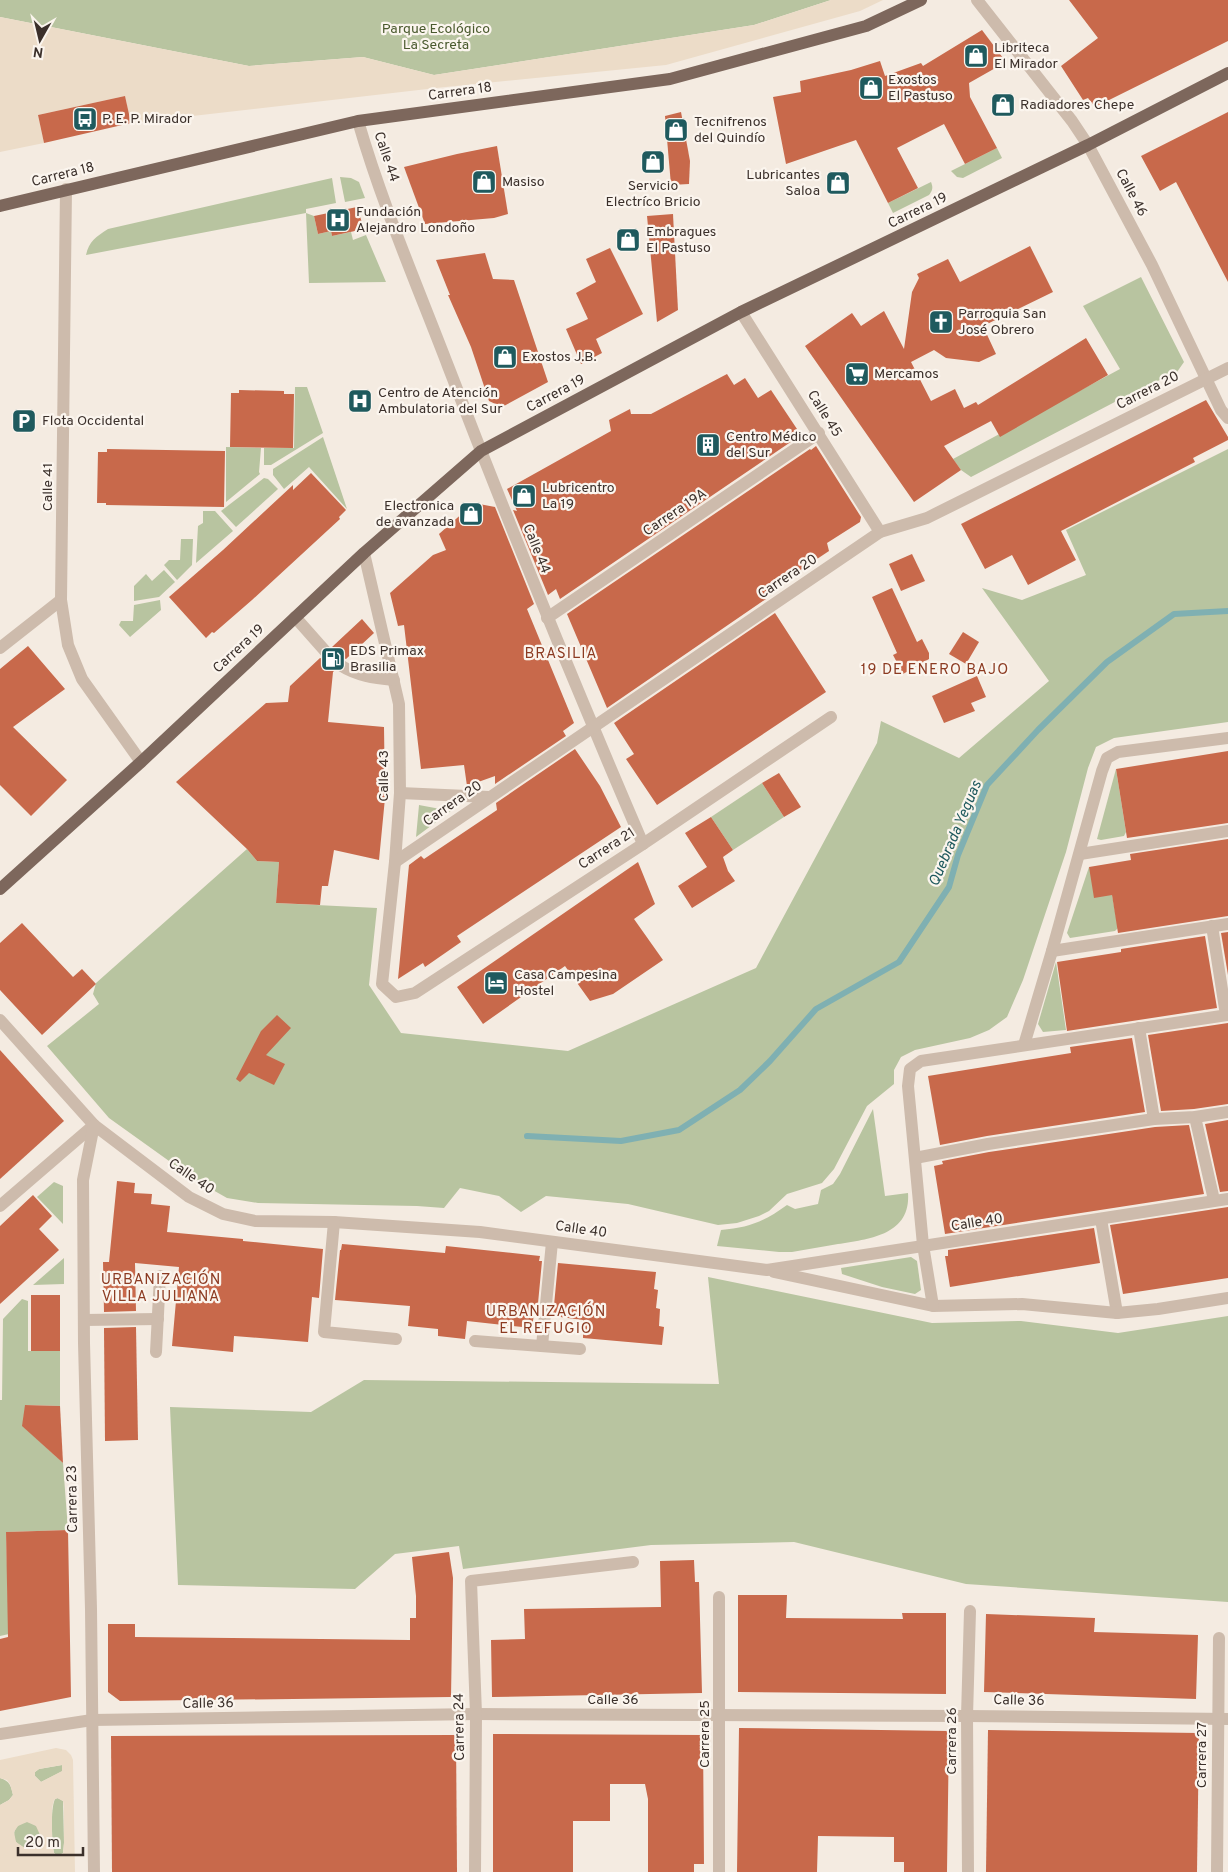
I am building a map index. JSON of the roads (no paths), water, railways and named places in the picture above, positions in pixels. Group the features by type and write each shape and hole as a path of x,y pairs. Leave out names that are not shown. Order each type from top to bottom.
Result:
{"main road":[{"name":"Carrera 18","path":"0,206 358,121 670,79 866,26 921,0"},
{"name":"Carrera 19","path":"0,889 141,762 364,553 481,451 741,312 1088,145 1227,75"}],"street":[{"name":"Calle 46","path":"977,0 1072,121 1088,145 1152,265 1221,410 1228,418"},
{"name":"Calle 44","path":"358,121 376,178 481,451 547,618 643,844"},
{"name":"Calle 41","path":"66,189 61,600 68,644 82,679 141,762"},
{"name":"Calle 45","path":"741,312 819,432 880,532"},
{"name":"Carrera 20","path":"395,862 880,532 927,518 1228,368"},
{"name":"Carrera 19A","path":"547,618 819,432"},
{"name":"Calle 43","path":"364,553 399,704 400,793 382,984 396,998"},
{"path":"0,648 61,600"},
{"path":"296,617 326,652"},
{"path":"340,665 352,673 394,680"},
{"name":"Carrera 21","path":"396,998 415,992 643,844 831,717"},
{"path":"1024,1045 1080,854 1102,771 1108,758 1118,752 1228,738"},
{"path":"400,793 489,797"},
{"path":"1080,854 1228,831"},
{"path":"1052,951 1228,924"},
{"path":"932,1306 923,1245 908,1086 910,1069 921,1061 1227,1015 1212,926"},
{"name":"Calle 40","path":"0,1020 94,1126 190,1197 222,1214 255,1221 334,1222 480,1232 767,1270 1228,1199"},
{"path":"1139,1028 1154,1119"},
{"path":"915,1158 988,1144 1154,1119 1195,1117 1228,1112"},
{"path":"1195,1117 1214,1200"},
{"path":"0,1206 94,1126"},
{"name":"Carrera 23","path":"94,1126 83,1180 94,1872"},
{"path":"1100,1219 1117,1313"},
{"path":"334,1222 324,1332 396,1339"},
{"path":"542,1346 552,1242"},
{"path":"767,1270 932,1306 1022,1304 1117,1313 1158,1309 1228,1298"},
{"path":"156,1352 160,1276"},
{"path":"84,1320 158,1319"},
{"path":"475,1341 580,1349"},
{"name":"Carrera 24","path":"475,1872 476,1714 471,1581 633,1562"},
{"name":"Carrera 25","path":"718,1872 719,1596"},
{"name":"Carrera 26","path":"968,1872 967,1716 970,1611"},
{"name":"Carrera 27","path":"1217,1872 1222,1719 1219,1638"},
{"name":"Calle 36","path":"0,1734 92,1720 476,1714 1222,1719"}],"waterway":[{"name":"Quebrada Yeguas","path":"527,1136 621,1141 679,1130 740,1090 770,1061 816,1009 899,962 949,887 958,855 987,785 1038,730 1107,662 1174,614 1228,611"}],"tunnel":[{"path":"326,652 340,665"}],"place":[{"name":"Libriteca El Mirador","path":"976,56"},
{"name":"Exostos El Pastuso","path":"871,88"},
{"name":"Radiadores Chepe","path":"1003,105"},
{"name":"P. E. P. Mirador","path":"85,119"},
{"name":"Tecnifrenos del Quindío","path":"676,130"},
{"name":"Servicio Electríco Bricio","path":"653,162"},
{"name":"Masiso","path":"484,182"},
{"name":"Lubricantes Saloa","path":"838,183"},
{"name":"Fundación Alejandro Londoño","path":"338,220"},
{"name":"Embragues El Pastuso","path":"628,240"},
{"name":"Parroquia San José Obrero","path":"941,322"},
{"name":"Exostos J.B.","path":"505,357"},
{"name":"Mercamos","path":"857,374"},
{"name":"Centro de Atención Ambulatoria del Sur","path":"360,401"},
{"name":"Flota Occidental","path":"24,421"},
{"name":"Centro Médico del Sur","path":"708,445"},
{"name":"Lubricentro La 19","path":"524,496"},
{"name":"Electronica de avanzada","path":"471,514"},
{"name":"EDS Primax Brasilia","path":"333,659"},
{"name":"Casa Campesina Hostel","path":"496,983"}],"district":[{"name":"BRASILIA","path":"561,654"},
{"name":"19 DE ENERO BAJO","path":"935,670"},
{"name":"URBANIZACIÓN VILLA JULIANA","path":"161,1288"},
{"name":"URBANIZACIÓN EL REFUGIO","path":"546,1320"}],"park label":[{"name":"Parque Ecológico La Secreta","path":"436,38"}]}
